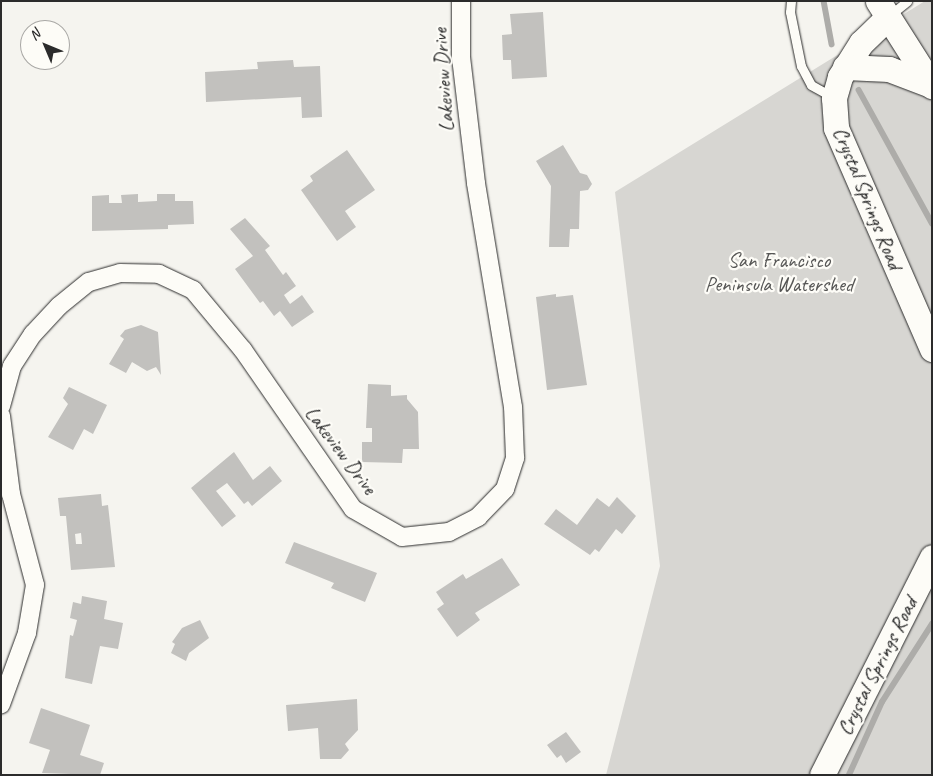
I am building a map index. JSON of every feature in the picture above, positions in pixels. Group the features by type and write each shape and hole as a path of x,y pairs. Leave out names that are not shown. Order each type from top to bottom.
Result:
{"street":[{"name":"Lakeview Drive","path":"1,406 12,366 33,334 59,306 96,280 120,273 159,274 194,290 243,350 353,510 402,537 449,532 478,517 505,489 515,458 513,407 476,183 461,57 461,1"},
{"name":"Crystal Springs Road","path":"883,9 844,67 834,98 836,128 932,349"},
{"path":"883,9 932,86"},
{"path":"844,67 889,69 932,86"},
{"path":"1,416 11,494 35,585 27,633 1,704"},
{"name":"Crystal Springs Road","path":"822,775 932,558"}],"lane":[{"path":"791,1 790,12 801,66 811,85 834,98"},
{"path":"883,9 907,1"}],"green space":[{"name":"San Francisco Peninsula Watershed","path":"925,1 932,1 932,775 606,775 660,566 615,192"}],"building":[{"path":"543,12 547,77 512,79 511,60 503,60 502,35 512,34 510,14"},
{"path":"293,60 294,67 320,66 322,117 302,118 301,97 206,102 205,72 258,69 257,62"},
{"path":"563,145 580,173 587,175 592,184 588,190 580,191 579,229 570,229 569,247 549,247 551,186 536,161"},
{"path":"347,150 375,190 345,211 356,227 337,241 301,190 313,181 310,176"},
{"path":"138,194 138,202 157,201 157,194 175,194 175,201 193,201 194,224 168,225 168,229 92,231 92,196 109,195 109,203 122,203 121,195"},
{"path":"245,218 270,246 265,250 283,275 286,272 296,286 284,295 290,304 302,295 314,312 292,327 280,311 274,316 263,301 260,303 235,269 253,256 230,229"},
{"path":"556,294 556,297 573,295 587,385 547,390 536,297"},
{"path":"141,325 158,332 161,375 156,367 147,371 132,362 126,373 109,364 124,339 120,336 125,330"},
{"path":"368,384 391,385 391,396 407,395 407,399 418,412 419,449 403,449 402,463 362,462 362,442 372,442 372,428 366,428"},
{"path":"69,387 107,405 93,434 84,429 73,450 48,437 68,404 63,398"},
{"path":"234,452 253,480 270,466 282,481 252,506 248,501 244,504 227,483 216,491 236,516 222,527 191,488"},
{"path":"101,494 102,506 108,505 115,567 71,570 66,516 60,516 58,498","holes":["81,533 82,544 76,544 75,534"]},
{"path":"617,497 636,516 622,534 616,529 599,552 595,549 590,555 544,524 556,509 577,525 597,498 609,507"},
{"path":"294,542 377,573 365,602 331,588 334,583 285,563"},
{"path":"502,558 520,585 475,613 480,620 457,637 437,609 444,604 436,592 463,574 466,579"},
{"path":"82,596 107,601 104,619 123,623 118,649 100,646 92,684 65,678 70,635 73,636 77,620 70,618 73,602 81,604"},
{"path":"200,620 209,638 189,653 186,661 171,653 175,644 172,642 182,628"},
{"path":"357,699 358,730 345,744 349,750 341,759 320,759 318,728 288,731 286,705"},
{"path":"41,708 90,725 80,755 104,763 100,775 42,773 50,750 29,743"},
{"path":"566,732 581,752 566,763 561,755 557,758 547,745"}],"waterway":[{"path":"824,1 832,44"},
{"path":"859,90 932,223"},
{"path":"849,775 882,702 932,624"}]}
